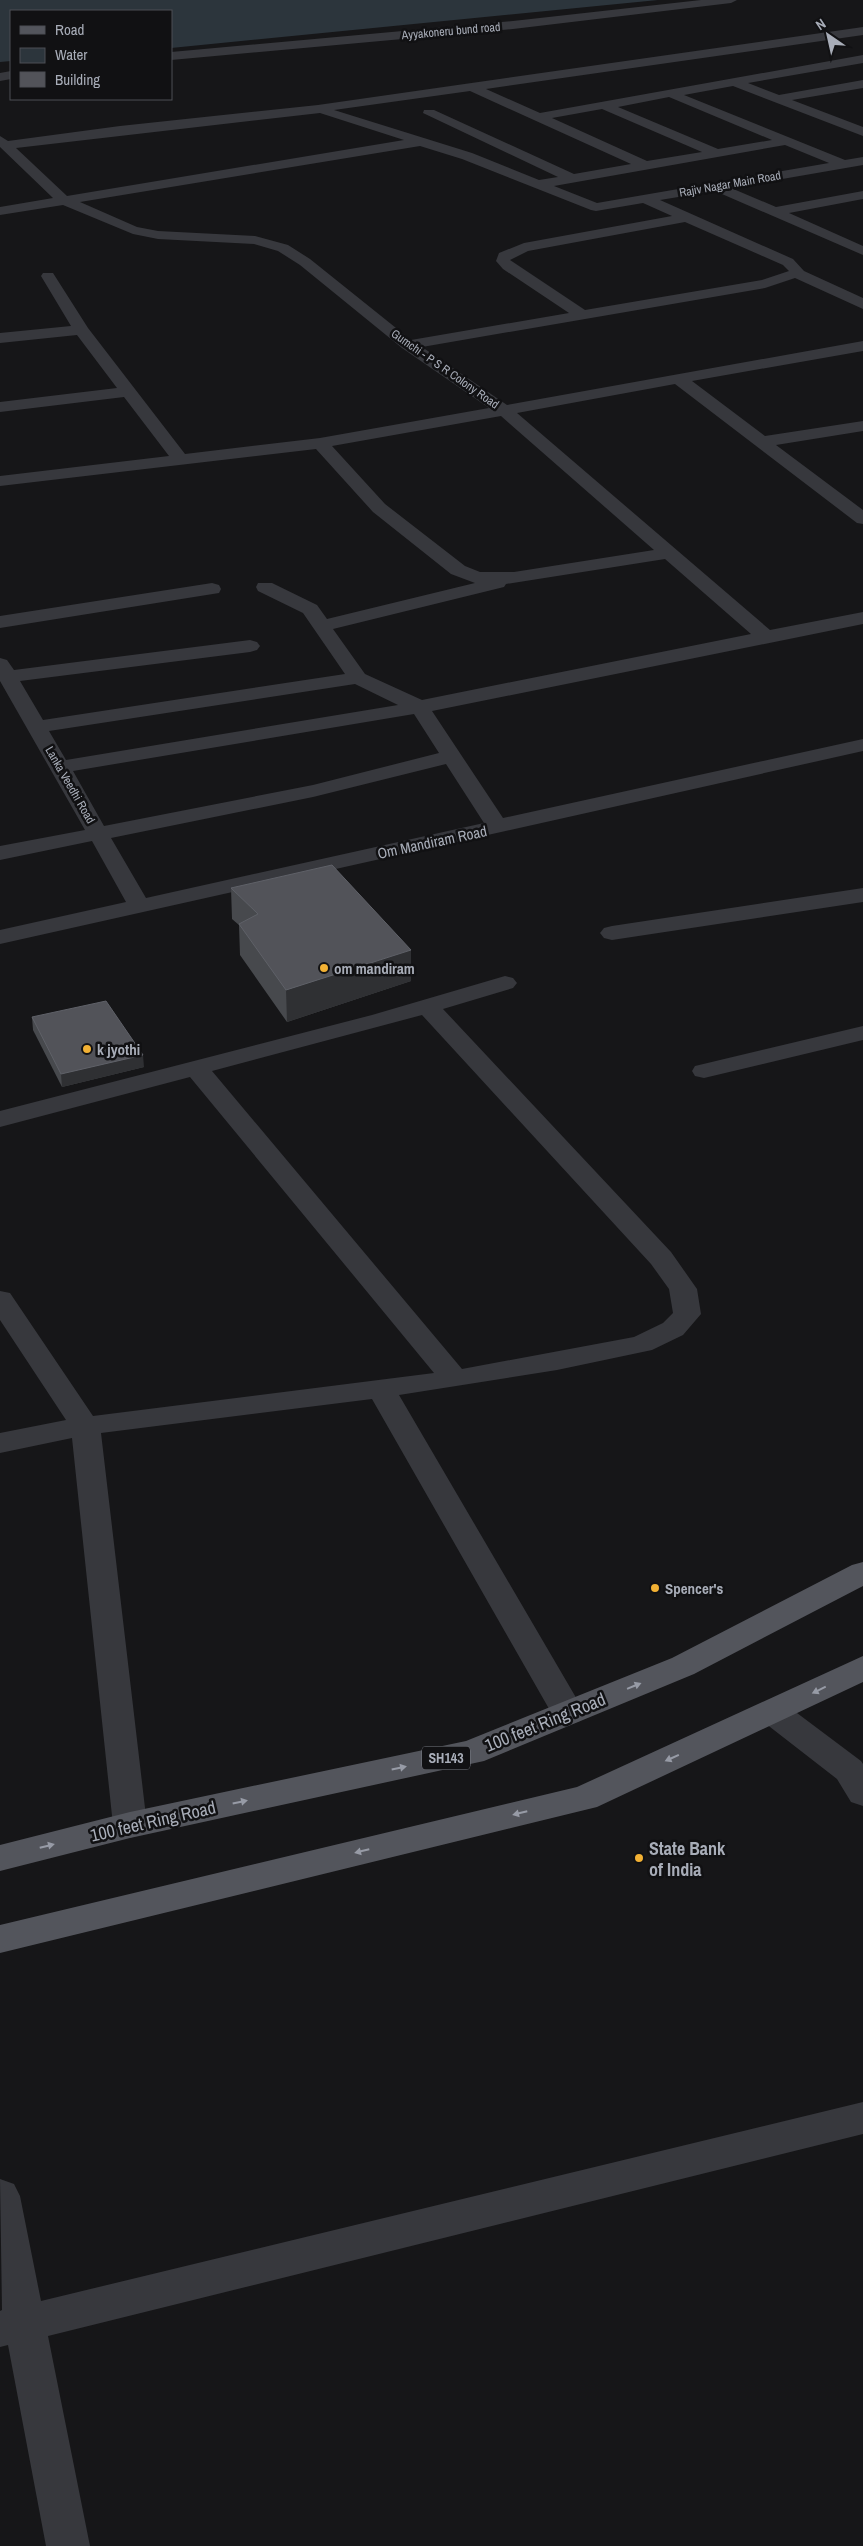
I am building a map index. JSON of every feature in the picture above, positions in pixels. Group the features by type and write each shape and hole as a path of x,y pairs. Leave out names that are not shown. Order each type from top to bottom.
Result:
{"main road":[{"name":"100 feet Ring Road","path":"0,1858 130,1825 472,1752 684,1666 863,1573"},
{"path":"0,1939 585,1798 773,1712 863,1668"}],"street":[{"name":"Ayyakoneru bund road","path":"172,56 504,26 731,0"},
{"path":"3,143 318,109 863,31"},
{"path":"825,36 857,51"},
{"path":"538,117 733,82 857,51"},
{"path":"733,82 860,130"},
{"path":"778,99 863,84"},
{"path":"472,87 645,165"},
{"path":"670,93 843,164"},
{"path":"604,105 717,152"},
{"path":"318,109 423,141 539,184 786,140"},
{"path":"428,113 572,178"},
{"path":"0,211 62,199 423,141"},
{"name":"Gumchi - P S R Colony Road","path":"3,143 62,199 132,230 158,235 255,240 283,248 305,262 408,345 505,411 766,637"},
{"name":"Rajiv Nagar Main Road","path":"539,184 596,207 863,161"},
{"path":"716,186 863,251"},
{"path":"774,212 856,197 863,204"},
{"path":"646,199 788,262 798,270 796,273"},
{"path":"581,314 508,266 503,261 504,256 524,247 687,217"},
{"path":"408,345 765,284 796,273 863,304"},
{"path":"48,276 82,330 182,461"},
{"path":"0,338 82,330"},
{"path":"0,482 182,461 320,442 505,411 863,346"},
{"path":"678,379 863,519"},
{"path":"0,406 129,391"},
{"path":"762,442 863,426"},
{"path":"320,442 379,508 458,570 478,578 514,578"},
{"path":"321,626 514,578 668,553"},
{"path":"265,587 310,610 358,678 420,707 498,827"},
{"path":"0,622 212,588"},
{"path":"60,767 420,707 863,618"},
{"path":"4,670 250,646"},
{"name":"Lanka Veedhi Road","path":"4,670 140,906"},
{"path":"37,727 358,678"},
{"name":"Om Mandiram Road","path":"0,937 863,745"},
{"path":"0,853 97,832 313,791 452,756"},
{"path":"612,933 858,901"},
{"path":"0,1119 380,1020 426,1005 505,984"},
{"path":"0,1443 85,1426 455,1379 642,1344 673,1329 687,1314 683,1289 661,1258 426,1005"},
{"path":"704,1071 863,1033"},
{"path":"195,1067 455,1379"},
{"path":"0,1299 85,1426 130,1825"},
{"path":"381,1389 568,1712"},
{"path":"773,1712 849,1770 863,1793"},
{"path":"12,2325 863,2118"},
{"path":"0,2196 12,2325 68,2546"}],"water":[{"path":"0,0 658,0 172,48 172,10 10,10 10,61 0,62"}],"building":[{"name":"om mandiram","path":"332,865 411,950 286,990 239,924 258,914 231,888"},
{"name":"k jyothi","path":"106,1001 143,1055 61,1074 32,1017"}],"place":[{"name":"om mandiram","path":"324,968"},
{"name":"k jyothi","path":"87,1049"},
{"name":"Spencer's","path":"655,1588"},
{"name":"State Bank of India","path":"639,1858"}]}
